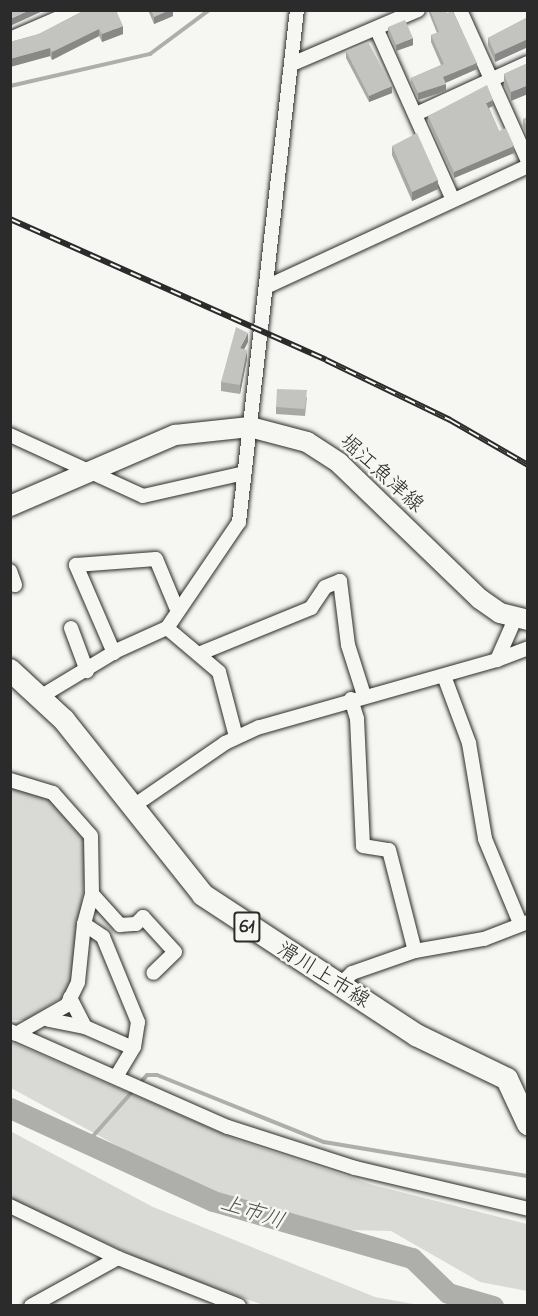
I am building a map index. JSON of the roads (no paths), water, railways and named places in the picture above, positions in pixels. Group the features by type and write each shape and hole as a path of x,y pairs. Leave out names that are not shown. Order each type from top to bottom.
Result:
{"main road":[{"name":"堀江魚津線","path":"10,506 87,470 175,435 250,427 307,442 339,463 480,599 521,620"},
{"name":"滑川上市線","path":"10,670 40,698 203,895 416,1035 507,1079 528,1124"}],"street":[{"path":"10,39 77,10"},
{"path":"40,698 114,653 166,628 176,608 239,522 297,10"},
{"path":"292,64 377,30 418,10"},
{"path":"266,287 528,164 460,10"},
{"path":"377,30 453,200"},
{"path":"416,114 528,63"},
{"path":"10,435 143,496 244,473"},
{"path":"114,653 76,565 156,559 176,608"},
{"path":"10,571 15,585"},
{"path":"201,653 311,608 325,587 340,581 348,645 358,697 363,846 389,850 415,951"},
{"path":"497,660 521,620"},
{"path":"71,628 87,671"},
{"path":"166,628 201,653 219,672 236,737"},
{"path":"132,807 236,737 358,697 444,676 528,648"},
{"path":"340,985 352,973 415,951 484,939 524,922 484,839 469,743 444,676"},
{"path":"10,780 53,794 91,836 92,894 84,924 78,982 70,998 49,1020 14,1032"},
{"path":"92,894 120,925 143,917 175,952 153,973"},
{"path":"84,924 103,937 120,973 138,1022 133,1048 116,1077"},
{"path":"70,998 85,1027"},
{"path":"49,1020 85,1027 133,1048"},
{"path":"14,1032 228,1127 355,1168 528,1209"},
{"path":"10,1206 117,1258 238,1305"},
{"path":"31,1305 117,1258"}],"waterway":[{"path":"10,86 150,54 209,10"},
{"path":"86,1144 147,1075 157,1075 324,1142 528,1176"},
{"name":"上市川","path":"10,1108 213,1201 412,1258 448,1293 493,1306"}],"railway":[{"path":"10,219 326,360 450,420 528,465"}]}
